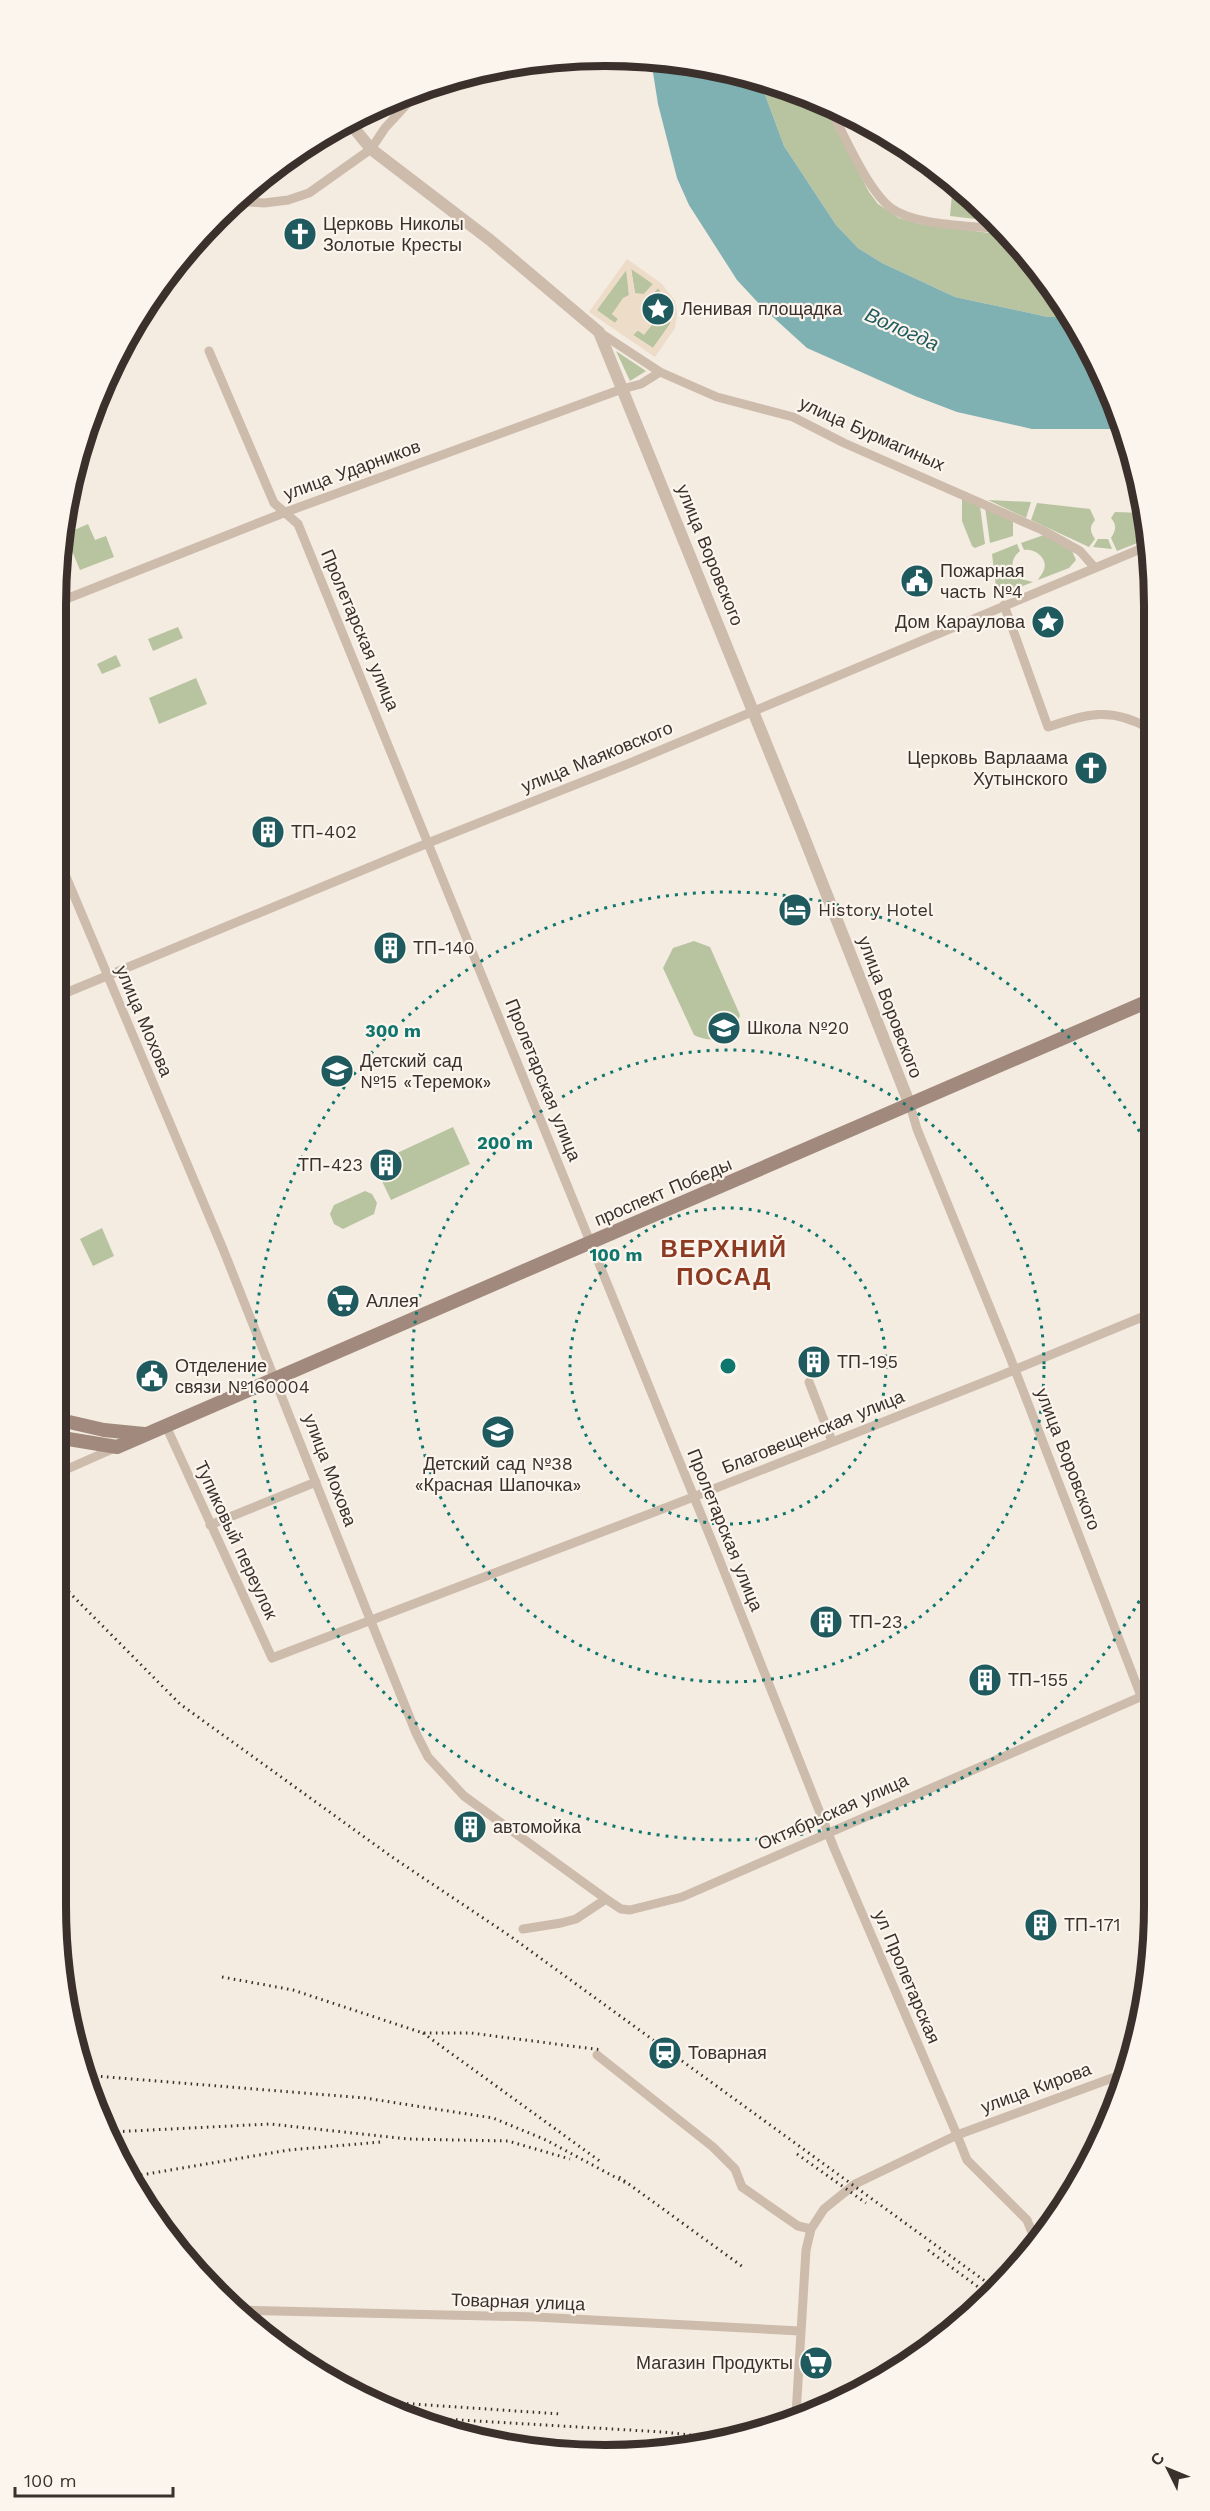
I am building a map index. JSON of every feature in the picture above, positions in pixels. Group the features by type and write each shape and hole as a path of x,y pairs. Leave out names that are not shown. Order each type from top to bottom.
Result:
{"main road":[{"name":"проспект Победы","path":"117,1447 1144,1003"},
{"path":"66,1421 104,1430 146,1435"},
{"path":"66,1439 117,1447"}],"street":[{"path":"248,202 264,203 288,200 309,193 371,149 391,121 407,104"},
{"path":"835,118 874,190 892,209 922,220 990,228"},
{"name":"улица Бурмагиных","path":"354,129 371,149 490,240 599,332 660,372 717,397 793,417 844,443 1042,530 1080,552 1095,568"},
{"name":"улица Воровского","path":"599,332 753,711 1015,1370 1141,1696"},
{"name":"Пролетарская улица","path":"209,351 274,503 298,524 591,1242 828,1832"},
{"name":"улица Ударников","path":"66,599 286,512 641,384 660,372"},
{"name":"улица Маяковского","path":"66,993 753,711 1141,549"},
{"path":"1004,605 1048,728 1084,715 1095,714 1122,718 1144,727"},
{"name":"улица Мохова","path":"66,877 276,1377 370,1619 428,1757 444,1777 464,1796 606,1899"},
{"name":"Благовещенская улица","path":"282,1654 694,1497 1144,1316"},
{"path":"809,1382 832,1441"},
{"name":"Тупиковый переулок","path":"165,1426 272,1658 282,1654"},
{"name":"проспект Победы","path":"66,1470 117,1447"},
{"path":"210,1525 316,1482"},
{"name":"Октябрьская улица","path":"606,1899 621,1908 630,1910 682,1897 1144,1695"},
{"name":"ул Пролетарская","path":"828,1832 967,2160 1027,2220 1033,2234"},
{"path":"523,1929 576,1919 606,1899"},
{"path":"597,2055 713,2147 735,2169 742,2187 798,2226 811,2229"},
{"name":"улица Кирова","path":"957,2135 1116,2077"},
{"path":"796,2409 806,2250 811,2229 824,2210 855,2184 957,2135"},
{"name":"Товарная улица","path":"249,2310 535,2318 800,2331"}],"green space":[{"path":"763,90 829,115 869,192 878,204 899,218 920,224 995,234 1033,277 1060,317 1048,317 955,297 882,263 858,248 836,225 784,146"},
{"path":"952,193 981,220 950,216"},
{"path":"631,268 653,284 644,294 635,294"},
{"path":"627,269 629,295 612,314 618,319 615,323 596,311"},
{"path":"658,288 669,304 654,307 649,298"},
{"path":"670,312 670,324 653,348 633,335 655,314"},
{"path":"616,351 646,371 630,381"},
{"path":"962,498 980,506 985,544 975,548 972,546 962,521"},
{"path":"988,500 1031,502 1026,518"},
{"path":"1037,503 1090,509 1095,520 1091,530 1095,539 1089,547 1031,520"},
{"path":"985,507 1013,520 1013,536 990,543"},
{"path":"1115,512 1136,513 1140,542 1117,551 1111,538 1115,528 1111,518"},
{"path":"88,524 95,540 106,536 114,557 80,570 70,546 72,531"},
{"path":"1044,535 1072,551 1076,560 1069,568 1038,580 1043,573 1045,563 1037,553 1024,550 1021,543"},
{"path":"1098,539 1108,539 1112,549 1093,547"},
{"path":"1017,544 1020,551 1013,560 1015,574 1017,578 1033,582 997,596 992,554"},
{"path":"178,627 183,638 153,651 148,639"},
{"path":"116,655 121,666 102,674 97,664"},
{"path":"196,678 207,704 159,724 149,698"},
{"path":"694,941 710,947 740,1015 734,1029 729,1034 716,1039 694,1035 663,968 673,948"},
{"path":"453,1127 470,1164 391,1200 381,1179 401,1169 395,1154"},
{"path":"365,1191 372,1194 377,1203 374,1214 343,1229 334,1224 330,1214 334,1205"},
{"path":"102,1228 114,1256 93,1266 80,1239"}],"shaded area":[{"name":"Ленивая площадка","path":"627,259 662,284 675,301 677,314 675,328 655,357 589,312","holes":["631,269 653,284 644,294 635,293","626,270 629,295 623,298 612,314 618,319 615,323 597,310","657,288 665,295 668,304 654,307 650,298","670,312 670,324 653,348 633,335 637,330 644,335 655,321 655,314"]}],"water":[{"name":"Вологда","path":"652,68 710,76 763,90 784,146 836,225 858,248 882,263 955,297 1048,317 1060,317 1088,367 1114,429 1032,429 957,412 807,348 763,308 737,280 689,205 677,178 658,104"}],"railway":[{"path":"66,1589 180,1704 392,1857 510,1936 989,2284"},
{"path":"222,1977 293,1990 423,2033 471,2033 602,2050"},
{"path":"423,2033 601,2162"},
{"path":"94,2076 365,2098 493,2118 546,2140 626,2183"},
{"path":"116,2132 270,2124 408,2139 508,2141 570,2159"},
{"path":"138,2176 289,2150 381,2142"},
{"path":"797,2154 866,2203"},
{"path":"619,2177 743,2267"},
{"path":"928,2250 983,2290"},
{"path":"397,2403 561,2414"},
{"path":"441,2419 702,2436"},
{"path":"562,2443 578,2444"}],"place":[{"name":"Церковь Николы Золотые Кресты","path":"300,234"},
{"name":"Ленивая площадка","path":"658,309"},
{"name":"Пожарная часть №4","path":"917,581"},
{"name":"Дом Караулова","path":"1048,622"},
{"name":"Церковь Варлаама Хутынского","path":"1091,768"},
{"name":"ТП-402","path":"268,832"},
{"name":"History Hotel","path":"795,910"},
{"name":"ТП-140","path":"390,948"},
{"name":"Школа №20","path":"724,1028"},
{"name":"Детский сад №15 «Теремок»","path":"337,1071"},
{"name":"ТП-423","path":"386,1165"},
{"name":"Аллея","path":"343,1301"},
{"name":"ТП-195","path":"814,1362"},
{"name":"Отделение связи №160004","path":"152,1376"},
{"name":"Детский сад №38 «Красная Шапочка»","path":"498,1432"},
{"name":"ТП-23","path":"826,1622"},
{"name":"ТП-155","path":"985,1680"},
{"name":"автомойка","path":"470,1827"},
{"name":"ТП-171","path":"1041,1925"},
{"name":"Товарная","path":"665,2053"},
{"name":"Магазин Продукты","path":"816,2363"}],"district":[{"name":"ВЕРХНИЙ ПОСАД","path":"724,1263"}]}
